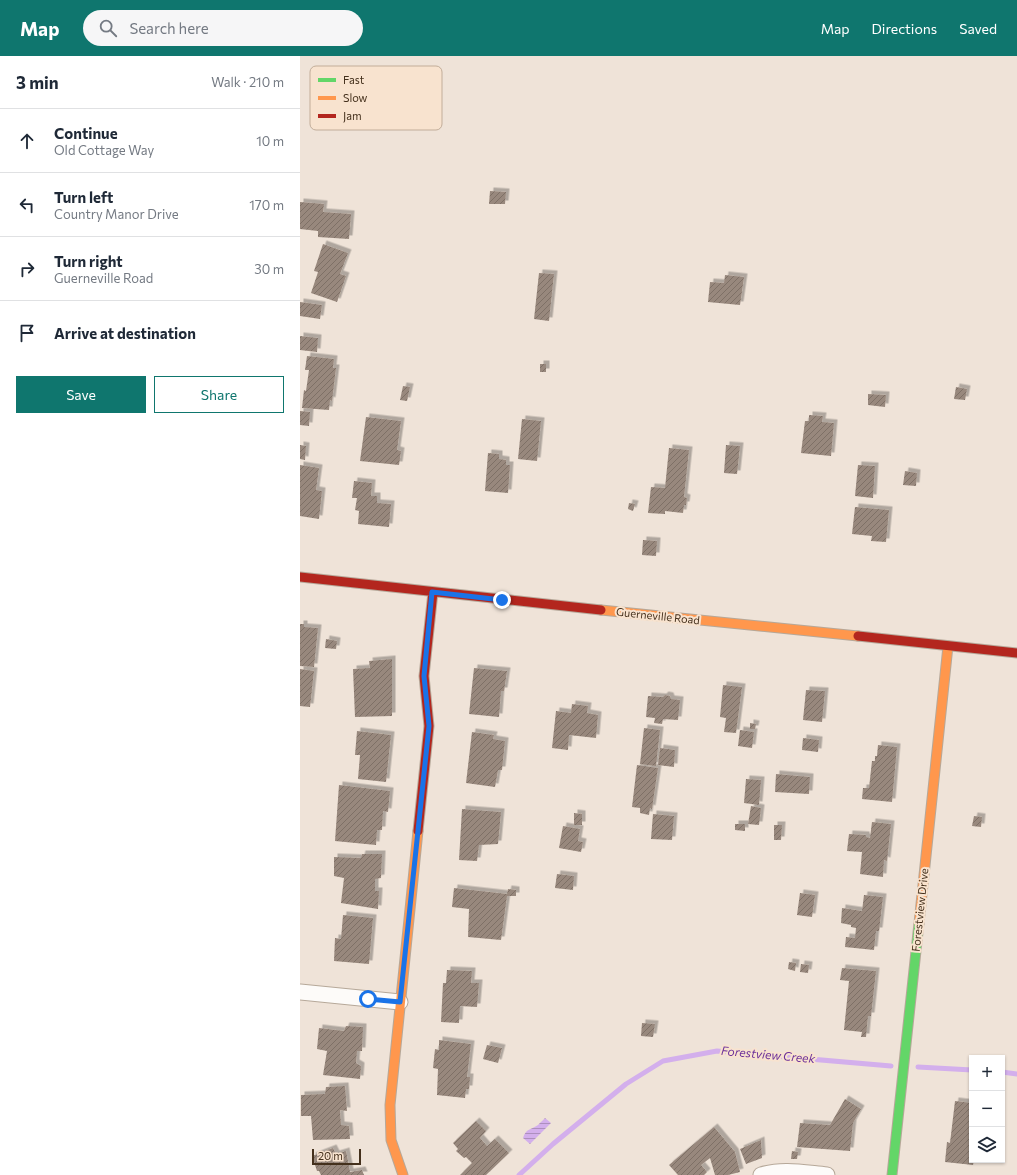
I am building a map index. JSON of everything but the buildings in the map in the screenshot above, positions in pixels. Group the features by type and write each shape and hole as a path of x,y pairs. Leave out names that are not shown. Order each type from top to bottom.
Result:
{"street":[{"name":"Guerneville Road","path":"300,577 1017,653"},
{"path":"403,1175 391,1140 389,1114 429,726 424,676 432,592"},
{"name":"Forestview Drive","path":"892,1175 948,646"},
{"path":"300,992 400,1002"},
{"path":"762,1175 772,1172 793,1171 827,1175"}],"shaded area":[{"path":"545,1118 551,1123 530,1144 523,1138 524,1135 527,1131 538,1125"}],"waterway":[{"name":"Forestview Creek","path":"519,1175 553,1144 626,1084 663,1061 717,1051 891,1066"},
{"name":"Forestview Creek","path":"918,1067 969,1070"},
{"name":"Forestview Creek","path":"1005,1072 1017,1074"}],"traffic: fast":[{"path":"892,1175 919,923"}],"traffic: slow":[{"path":"601,610 858,636"},
{"path":"919,923 948,646"},
{"path":"403,1175 391,1140 390,1105 418,831"}],"traffic: jam":[{"path":"300,577 601,610"},
{"path":"418,831 429,726 424,676 433,592"},
{"path":"858,636 1017,653"}],"route":[{"path":"368,999 400,1002 429,726 424,676 432,592 502,600"}]}
